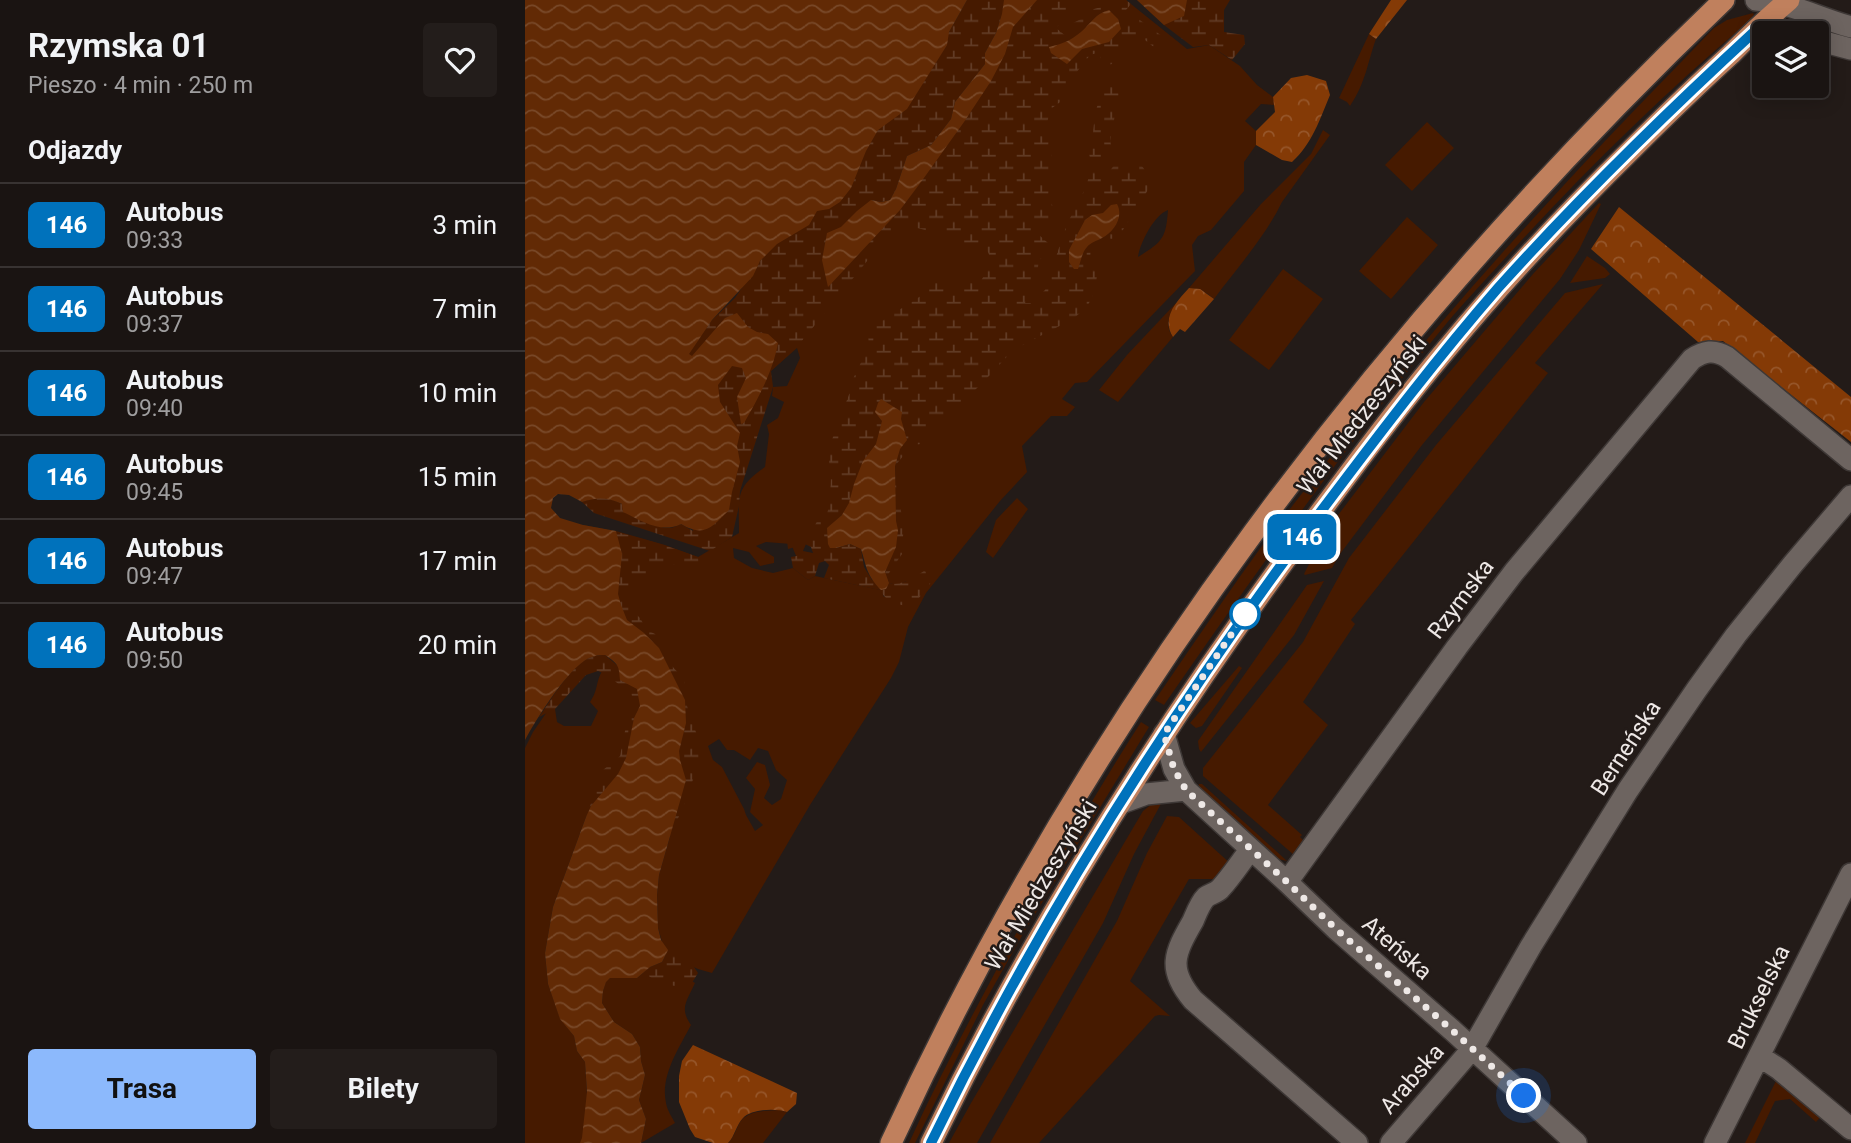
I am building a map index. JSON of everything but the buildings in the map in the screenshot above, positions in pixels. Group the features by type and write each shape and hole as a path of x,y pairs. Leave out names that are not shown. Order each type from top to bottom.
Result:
{"main road":[{"name":"Wał Miedzeszyński","path":"891,1143 960,1004 1041,855 1117,729 1227,567 1368,385 1470,266 1602,121 1724,0"},
{"name":"Wał Miedzeszyński","path":"1766,21 1787,2"},
{"name":"Wał Miedzeszyński","path":"931,1143 1021,968 1081,866 1164,734 1241,620 1364,453 1500,286 1660,120 1752,34"}],"street":[{"path":"1756,0 1787,2 1826,20 1851,27"},
{"path":"1829,43 1851,49"},
{"name":"Rzymska","path":"1287,882 1514,572 1692,359 1713,351 1727,357 1851,460"},
{"name":"Berneńska","path":"1472,1049 1531,946 1628,790 1686,705 1736,635 1851,496"},
{"name":"Ateńska","path":"1164,734 1174,769 1186,790 1336,929 1576,1143"},
{"path":"1121,803 1146,794 1186,790"},
{"path":"1250,850 1217,891 1206,897 1177,954 1175,966 1178,978 1193,1000 1357,1143"},
{"name":"Brukselska","path":"1715,1143 1851,874"},
{"name":"Arabska","path":"1391,1143 1472,1049"},
{"path":"1759,1056 1779,1069 1851,1129"}],"green space":[{"path":"967,0 1073,0 1074,10 1056,28 1067,37 1073,23 1094,9 1126,0 1131,4 1126,10 1173,44 1170,51 1155,48 1140,36 1134,37 1112,64 1102,66 1100,52 1090,55 1076,73 1067,97 1052,108 1047,122 1053,146 1047,182 1053,209 1049,219 1037,227 1039,235 1048,243 1050,252 1039,260 1036,280 1025,303 1031,303 1045,290 1067,224 1087,185 1091,163 1088,148 1104,82 1113,81 1119,94 1110,141 1113,152 1098,173 1105,177 1119,159 1137,162 1146,172 1151,185 1115,239 1102,238 1111,232 1111,205 1103,213 1092,215 1078,268 1085,249 1091,243 1090,261 1097,275 1095,291 1087,307 1073,319 1013,350 921,444 912,445 895,466 897,500 904,520 902,554 887,576 889,583 912,579 924,571 931,574 932,581 912,607 890,601 880,590 824,578 829,565 825,561 819,563 815,576 808,580 793,568 791,557 813,553 811,547 805,544 788,549 787,540 807,539 819,518 827,514 830,502 830,445 851,383 869,346 868,334 880,322 924,294 938,274 946,273 945,284 954,286 982,279 992,262 988,252 981,247 962,249 948,236 906,225 876,250 797,347 771,371 773,387 740,491 732,537 710,551 594,513 582,502 605,498 617,501 655,525 670,528 681,524 693,531 664,384 712,320 735,298 760,261 949,32","holes":["1002,14 982,90 873,225 871,200 890,200 907,156 931,145 951,119 955,102 985,64 985,53","842,515 890,562 879,582 872,580 864,567 861,549 850,544 836,548 827,529"]},
{"path":"1037,0 1126,0 1187,49 1209,45 1240,66 1257,85 1273,97 1275,105 1261,104 1245,121 1256,131 1256,145 1244,162 1244,191 1211,230 1198,236 1192,245 1195,271 1087,382 1075,383 1062,399 1075,407 1067,416 1051,416 1022,446 1027,472 1000,501 926,593 908,627 899,662 891,678 810,805 712,973 666,955 658,928 659,875 685,784 648,654 612,568 619,540 616,531 698,557 739,533 740,495 748,481 765,467 769,434 767,425 778,418 784,402 772,396 773,387 787,386 800,358 797,348 771,371","holes":["1168,210 1161,239 1138,257 1149,230 1158,217","895,466 896,521 885,572 889,583 897,585 907,581 884,597 881,590 815,576 808,580 793,568 773,573 752,568 734,558 733,548 749,552 760,566 774,563 774,557 756,546 766,542 791,544 800,565 813,553 803,551 806,544 854,484","719,739 727,750 734,750 750,760 758,748 768,751 776,770 787,780 781,799 772,805 764,798 770,785 765,765 757,762 746,778 755,789 750,812 763,825 755,831 722,767 713,760 708,746"]},
{"path":"1137,0 1230,0 1224,10 1224,32 1244,35 1245,44 1232,60 1209,45 1193,47"},
{"path":"1391,0 1407,0 1376,39 1369,34"},
{"path":"1753,13 1747,23 1684,78 1594,165 1458,310 1339,460 1164,705 1155,700 1234,585 1345,438 1508,246 1714,28 1727,20"},
{"path":"1369,34 1376,39 1363,81 1350,106 1339,98"},
{"path":"1307,75 1326,81 1330,95 1305,147 1292,162 1282,160 1256,145 1256,131 1275,112 1273,97 1291,78"},
{"path":"1427,122 1454,148 1412,191 1385,165"},
{"path":"1323,130 1330,135 1282,202 1259,240 1214,299 1202,291 1189,288 1261,204 1311,154"},
{"path":"1599,203 1601,204 1579,250 1560,279 1422,445 1332,568 1305,575 1332,523 1424,402 1533,274"},
{"path":"1619,207 1851,397 1851,442 1723,341 1698,342 1591,249"},
{"path":"1407,217 1438,245 1391,299 1359,271"},
{"path":"1587,256 1610,274 1605,278 1570,283"},
{"path":"1283,269 1323,299 1269,370 1229,340"},
{"path":"1603,284 1535,363 1548,373 1351,620 1355,624 1303,702 1328,725 1268,805 1302,835 1300,837 1304,841 1294,855 1203,776 1203,768 1303,642 1349,558 1436,445 1565,293"},
{"path":"1189,288 1200,289 1214,299 1185,332 1180,329 1173,337 1169,317"},
{"path":"1176,303 1168,324 1173,337 1118,402 1099,390 1127,355"},
{"path":"1017,498 1028,509 993,558 986,552 996,520"},
{"path":"583,525 641,538 698,557 700,567 668,564 631,587 631,609 647,630 655,634 671,659 671,665 684,679 685,700 702,750 686,800 670,837 644,669"},
{"path":"1324,581 1294,635 1201,752 1198,741 1307,585"},
{"path":"605,655 646,684 643,749 586,817 603,770 620,756 632,696 608,675 598,671 586,675 555,709 539,717 563,682 578,666 594,656"},
{"path":"1239,666 1242,668 1202,726 1196,728 1190,723"},
{"path":"604,668 638,689 626,758 586,817 553,907 545,953 548,984 560,1018 574,1036 577,1051 585,1062 590,1143 525,1143 525,748 551,706 555,709 557,722 564,726 591,726 598,711 590,702"},
{"path":"1141,722 1149,727 1023,934 983,1005 915,1143 909,1143 952,1054 1015,936"},
{"path":"1199,784 1287,861 1278,859 1198,787"},
{"path":"1157,800 1163,800 1134,854 1103,923 977,1143 949,1143 1143,811"},
{"path":"1167,816 1179,817 1232,865 1221,879 1189,879 1130,981 1170,1016 1155,1016 1039,1143 990,1143 1117,921 1147,853"},
{"path":"661,940 690,961 698,973 690,986 665,984 643,973 662,962 668,950"},
{"path":"650,967 695,983 685,1009 691,1025 672,1063 666,1083 667,1106 675,1123 641,1143 646,1119 639,1100 645,1075 640,1047 632,1034 614,1022 602,1003 606,981 610,978 637,978"},
{"path":"693,1045 797,1093 796,1104 787,1112 764,1110 747,1115 728,1143 713,1143 695,1137 679,1102 682,1061"},
{"path":"1777,1079 1823,1114 1816,1122 1790,1099 1775,1101 1755,1143 1745,1143"},
{"path":"758,1112 787,1112 763,1143 728,1143 743,1118"}],"water":[{"path":"525,0 967,0 949,32 947,45 907,109 878,130 851,188 840,202 829,209 817,211 809,225 777,244 760,261 753,276 712,320 689,354 692,356 725,318 737,313 748,327 768,334 778,343 769,374 744,423 741,424 737,397 746,378 742,368 732,366 718,385 720,402 740,433 737,446 740,462 729,510 708,529 696,530 681,524 666,528 623,512 622,504 612,500 582,502 569,495 558,494 553,498 551,508 560,518 616,531 622,554 618,594 627,620 659,648 685,700 686,723 679,751 686,780 659,875 657,895 658,928 661,940 668,950 662,962 650,967 637,978 610,978 603,991 602,1003 614,1022 632,1034 640,1047 645,1075 639,1100 646,1119 641,1143 580,1143 587,1092 585,1062 577,1051 574,1036 560,1019 548,984 545,953 553,907 591,806 618,774 626,758 634,718 640,706 637,689 620,680 615,663 605,655 595,656 584,661 568,676 525,740"},
{"path":"1004,0 1037,0 1013,27 1005,54 991,81 921,182 900,210 828,287 822,260 827,233 841,227 871,200 890,200 907,156 931,145 951,119 955,102 985,64 985,53 996,33"},
{"path":"1137,0 1187,0 1184,16 1164,25"},
{"path":"1109,10 1118,19 1121,29 1109,42 1082,49 1067,64 1051,53 1049,47 1073,38 1097,16"},
{"path":"1117,204 1119,214 1114,228 1089,245 1078,269 1074,269 1069,262 1069,250 1085,220"},
{"path":"881,399 902,412 901,419 907,440 900,449 895,466 898,530 896,547 885,572 889,583 886,589 881,590 870,575 861,549 850,544 830,548 827,528 842,515 849,503 863,461 876,444 882,421 875,412"}],"bus line":[{"name":"146","path":"931,1143 1000,1007 1081,866 1174,719 1241,620 1364,453 1419,382 1500,286 1568,213 1752,34"}],"route":[{"path":"1245,614 1164,734 1174,769 1186,790 1336,929 1524,1096"}]}
